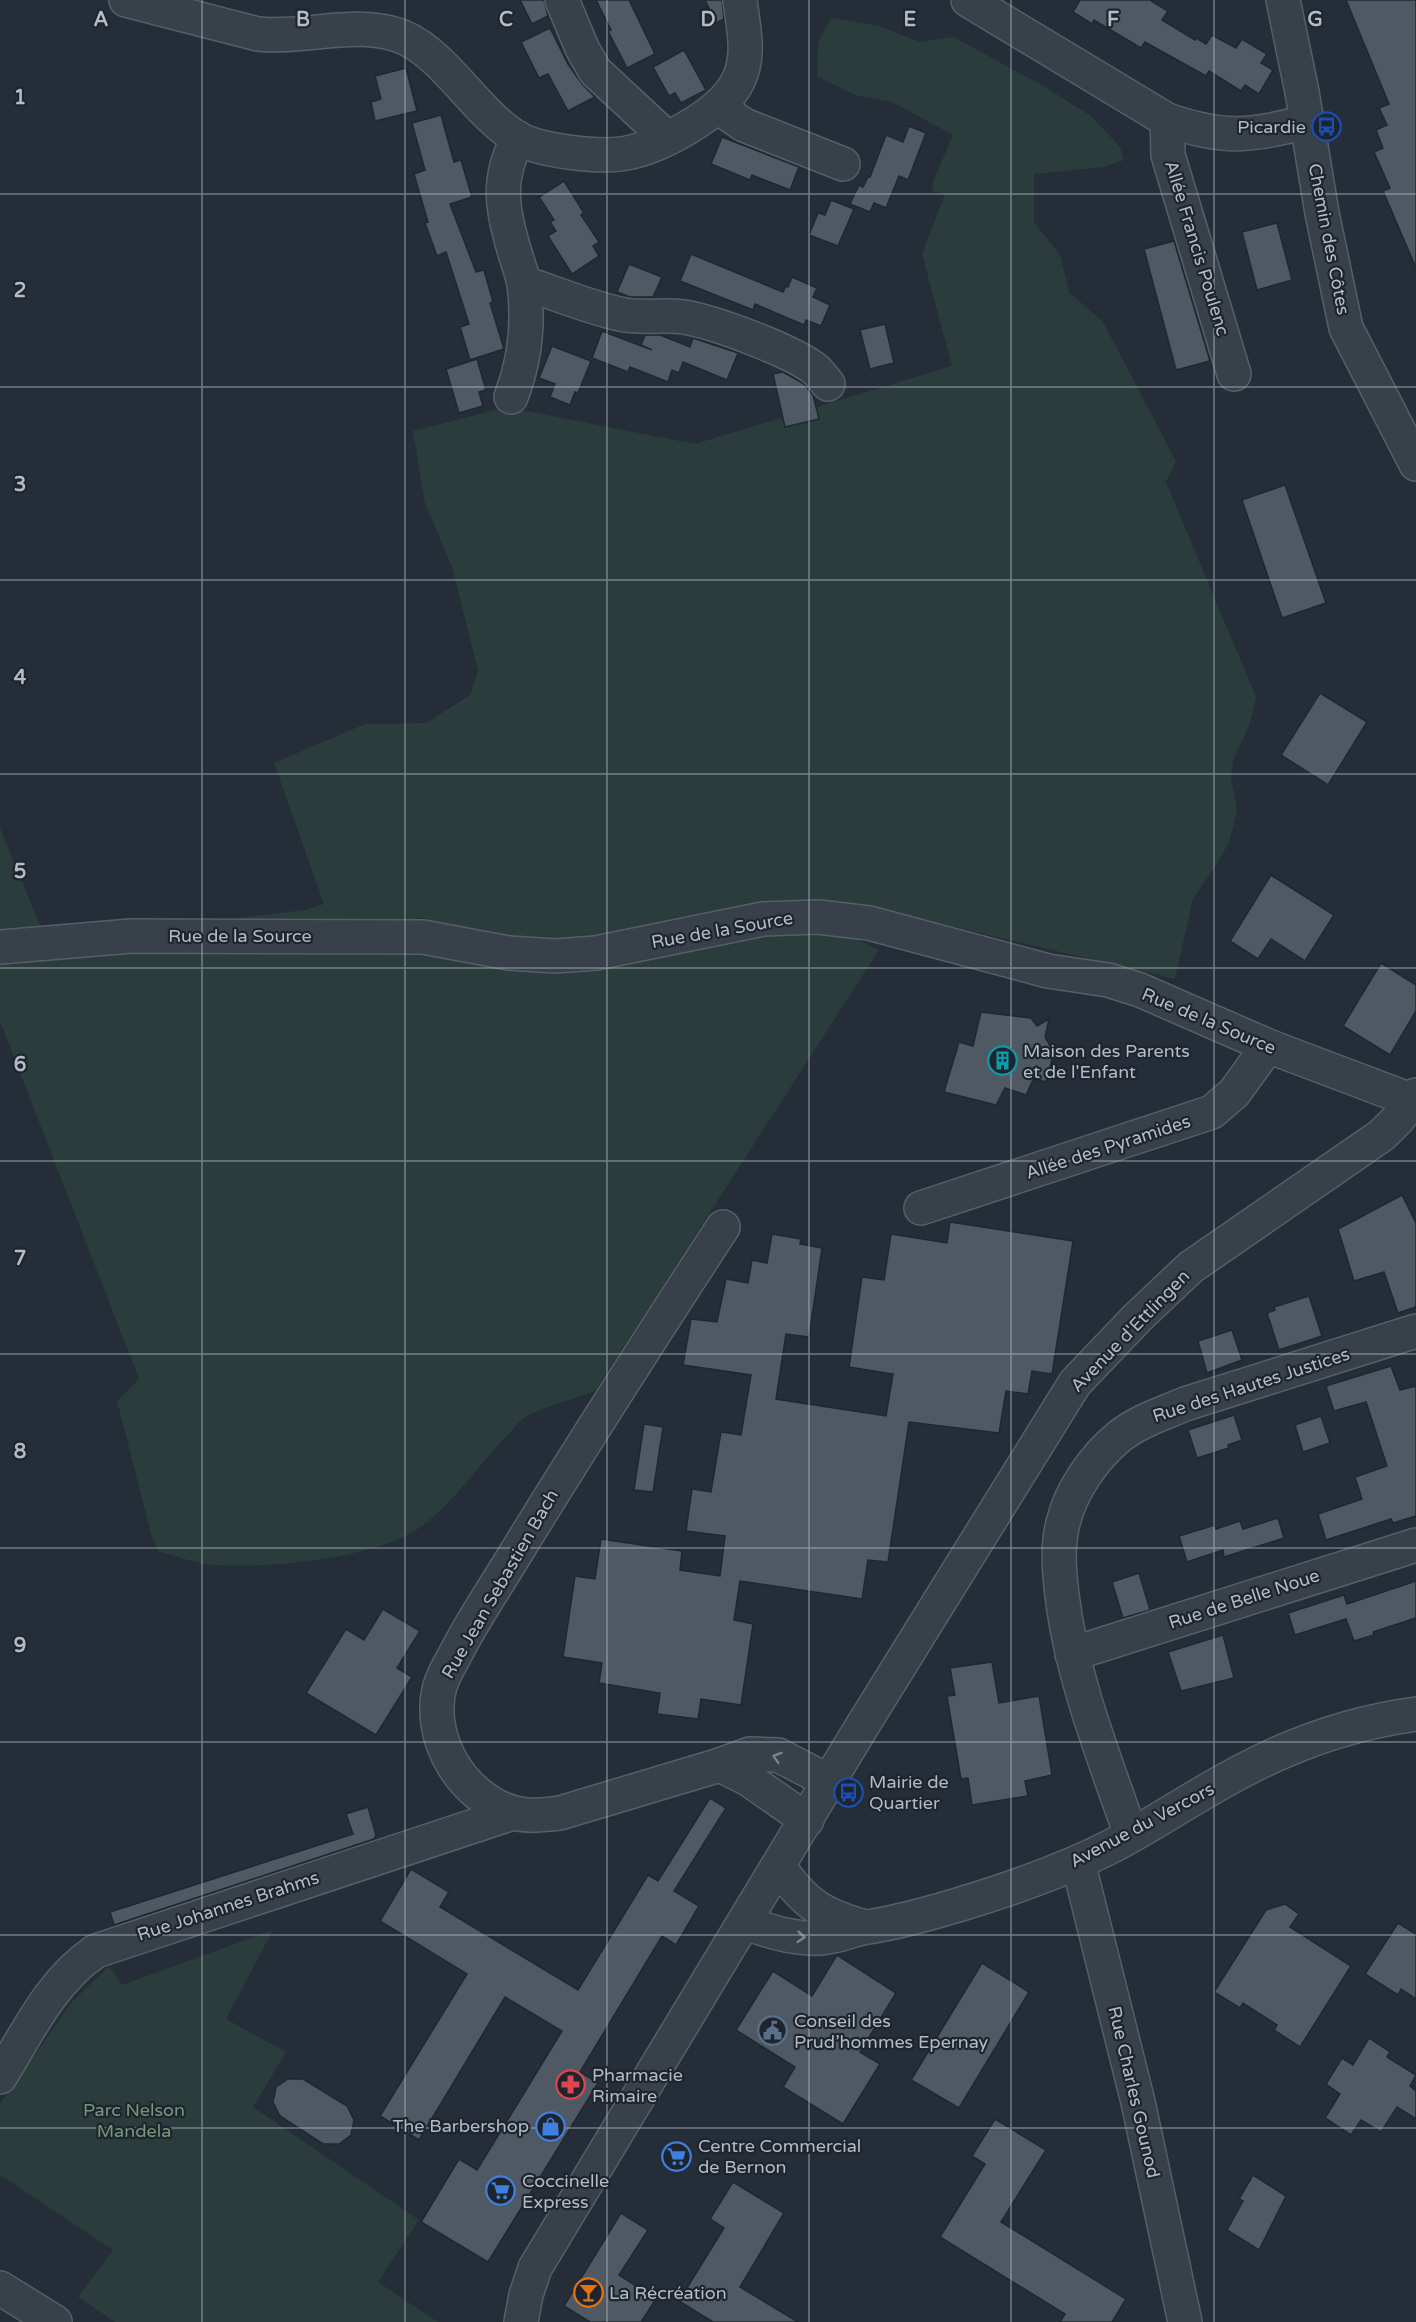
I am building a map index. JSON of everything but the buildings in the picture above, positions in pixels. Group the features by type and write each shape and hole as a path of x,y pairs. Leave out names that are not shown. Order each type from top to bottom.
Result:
{"street":[{"path":"126,0 258,34 276,36 338,31 387,32 413,43 441,65 500,125 518,138 534,146 556,150 622,154 667,138 718,107 738,82 744,65 745,36 740,0"},
{"path":"562,0 582,48 595,71 667,138"},
{"path":"968,0 1167,120 1199,131 1229,135 1254,134 1307,122"},
{"name":"Chemin des Côtes","path":"1282,0 1346,328 1416,464"},
{"path":"718,107 744,124 843,164"},
{"name":"Allée Francis Poulenc","path":"1167,120 1168,155 1234,374"},
{"path":"511,397 524,353 524,283 503,208 502,189 509,155 518,138"},
{"path":"524,283 619,314 697,320 746,336 801,360 816,370 828,384"},
{"name":"Rue de la Source","path":"0,947 131,936 423,937 509,952 555,956 596,953 763,919 818,916 869,923 1048,971 1108,980 1140,990 1268,1046 1415,1099"},
{"name":"Allée des Pyramides","path":"921,1208 1212,1112 1234,1093 1268,1046"},
{"name":"Avenue d'Ettlingen","path":"520,2322 535,2268 861,1728 1075,1383 1137,1318 1191,1267 1382,1135 1415,1099"},
{"name":"Rue Jean Sebastien Bach","path":"723,1227 607,1405 463,1641 441,1685 437,1719 441,1740 450,1761 474,1790 499,1808 513,1813 535,1816 560,1813 750,1754 778,1755 830,1782"},
{"name":"Rue des Hautes Justices","path":"1131,1835 1090,1715 1072,1654 1066,1624 1059,1569 1060,1537 1070,1503 1094,1462 1107,1447 1134,1426 1185,1404 1416,1331"},
{"name":"Rue de Belle Noue","path":"1072,1654 1416,1545"},
{"name":"Avenue du Vercors","path":"745,1923 782,1935 803,1938 831,1937 865,1927 929,1914 1012,1888 1078,1862 1131,1835 1244,1770 1274,1756 1341,1730 1382,1719 1416,1714"},
{"path":"720,1765 748,1779 807,1820"},
{"name":"Rue Johannes Brahms","path":"0,2077 47,2000 68,1973 96,1951 513,1813"},
{"name":"Rue Charles Gounod","path":"1078,1862 1138,2102 1185,2322"},
{"name":"Avenue du Vercors","path":"779,1867 790,1883 815,1908 835,1919 865,1927"},
{"path":"0,2288 55,2322"}],"green space":[{"path":"831,18 879,26 920,42 954,37 1045,87 1091,116 1120,147 1124,160 1104,167 1034,174 1034,222 1060,255 1069,292 1103,322 1176,461 1166,482 1256,697 1250,723 1233,761 1231,777 1237,811 1230,840 1193,899 1175,979 862,905 798,905 558,947 451,930 420,917 417,926 213,921 305,910 324,904 274,763 365,724 426,723 470,695 478,671 452,567 425,503 413,431 507,407 695,444 952,366 922,254 945,194 932,191 934,179 953,135 892,102 858,96 817,77 818,43"},
{"path":"0,828 42,930 0,933"},
{"path":"824,924 879,950 595,1391 524,1418 431,1519 400,1538 376,1547 349,1554 292,1563 237,1566 208,1564 158,1551 152,1537 117,1401 139,1379 0,1021 0,959 132,941 452,950"},
{"name":"Parc Nelson Mandela","path":"273,1930 226,2019 286,2052 253,2107 419,2220 378,2282 438,2322 115,2322 78,2297 113,2250 0,2175 0,2104 71,2003 109,1966 122,1985"}],"place":[{"name":"Picardie","path":"1327,127"},
{"name":"Maison des Parents et de l'Enfant","path":"1002,1061"},
{"name":"Mairie de Quartier","path":"848,1792"},
{"name":"Conseil des Prud’hommes Epernay","path":"773,2031"},
{"name":"Pharmacie Rimaire","path":"571,2085"},
{"name":"The Barbershop","path":"550,2126"},
{"name":"Centre Commercial de Bernon","path":"677,2156"},
{"name":"Coccinelle Express","path":"501,2191"},
{"name":"La Récréation","path":"588,2293"}]}
